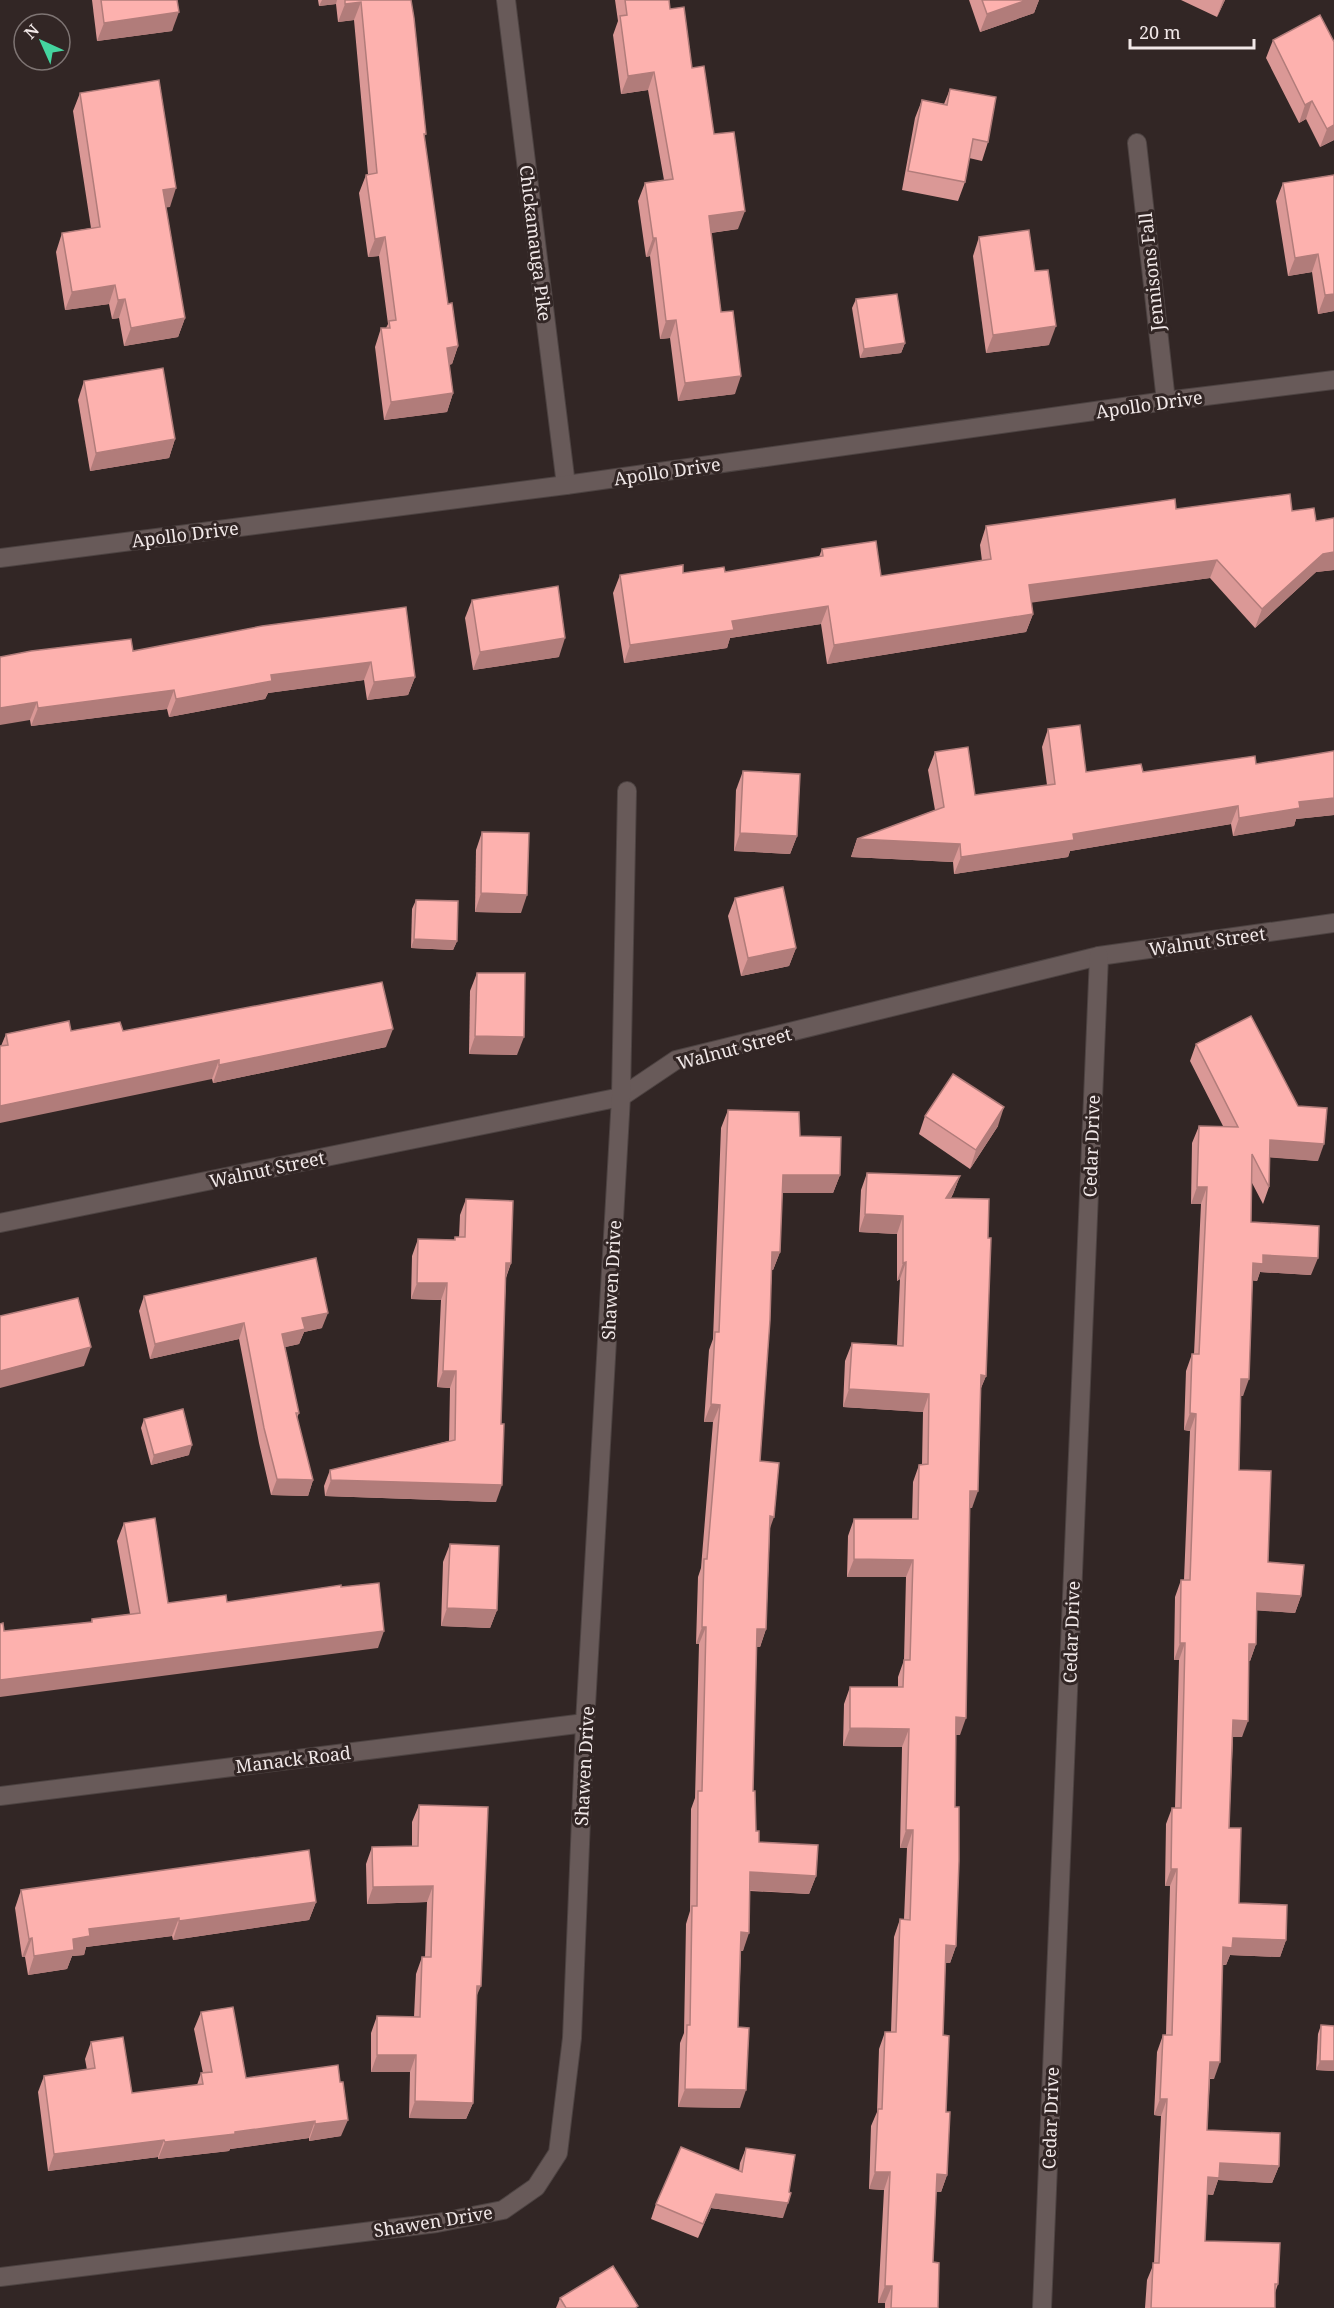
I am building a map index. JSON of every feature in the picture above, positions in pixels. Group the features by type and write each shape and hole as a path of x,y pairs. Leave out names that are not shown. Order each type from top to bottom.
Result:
{"street":[{"name":"Chickamauga Pike","path":"506,0 566,485"},
{"name":"Jennisons Fall","path":"1137,142 1166,401"},
{"name":"Apollo Drive","path":"0,558 566,485 1166,401 1334,380"},
{"name":"Shawen Drive","path":"0,2277 437,2223 502,2210 536,2187 558,2153 572,2038 585,1723 621,1097 627,790"},
{"name":"Walnut Street","path":"0,1224 621,1097 676,1060 1099,956 1334,923"},
{"name":"Cedar Drive","path":"1042,2308 1099,956"},
{"name":"Manack Road","path":"0,1796 585,1723"}],"building":[{"path":"101,0 177,0 179,12 104,23"},
{"path":"345,0 411,0 426,134 424,134 448,304 452,303 458,346 447,348 453,393 391,402 381,328 390,328 389,321 396,320 385,237 375,239 366,175 377,173 361,2 345,4"},
{"path":"625,0 669,0 670,9 684,7 692,68 704,66 714,134 734,132 745,211 709,216 721,312 733,311 741,376 685,383 676,320 666,321 656,238 653,238 645,183 673,179 654,72 628,76 620,16 627,15"},
{"path":"982,0 1027,0 987,14"},
{"path":"1320,15 1334,42 1334,125 1327,129 1312,101 1305,105 1273,40"},
{"path":"159,80 176,188 163,190 185,318 131,328 125,299 118,300 115,285 72,292 62,233 100,227 80,93"},
{"path":"950,89 996,97 988,142 973,139 965,182 908,171 922,100 947,105"},
{"path":"1334,175 1334,294 1325,295 1318,254 1295,258 1283,183"},
{"path":"1029,230 1035,271 1048,270 1056,326 993,335 979,237"},
{"path":"897,294 905,343 864,349 856,299"},
{"path":"163,368 175,439 96,453 84,381"},
{"path":"1290,494 1292,511 1314,508 1316,521 1334,518 1334,552 1323,554 1262,609 1217,560 1029,585 1033,614 834,645 828,606 732,621 734,630 630,645 620,575 683,565 683,573 724,567 725,572 823,556 822,549 876,541 881,576 991,559 986,526 1175,499 1176,509"},
{"path":"558,586 565,638 480,652 472,600"},
{"path":"406,607 415,677 374,682 371,662 271,675 272,681 176,699 174,690 38,708 37,702 0,708 0,657 131,639 133,651 262,626"},
{"path":"1080,725 1086,772 1141,764 1143,772 1255,756 1256,764 1334,751 1334,798 1299,802 1300,808 1239,818 1238,806 1073,834 1074,840 961,857 960,844 857,839 944,807 935,752 968,747 975,795 1055,784 1048,729"},
{"path":"743,771 800,774 797,836 740,833"},
{"path":"482,832 529,833 527,895 481,893"},
{"path":"783,887 796,948 748,958 735,898"},
{"path":"416,900 458,901 457,941 414,939"},
{"path":"477,973 525,973 524,1037 475,1036"},
{"path":"382,982 393,1029 219,1065 219,1060 0,1106 0,1046 8,1045 6,1034 69,1021 71,1031 120,1022 123,1031"},
{"path":"1251,1016 1298,1106 1327,1108 1324,1144 1270,1140 1269,1187 1252,1154 1251,1222 1319,1226 1318,1258 1263,1255 1263,1264 1253,1263 1249,1379 1241,1379 1239,1470 1271,1471 1268,1562 1304,1565 1301,1596 1257,1593 1256,1644 1249,1644 1248,1721 1233,1720 1229,1828 1241,1828 1239,1903 1287,1905 1286,1940 1233,1938 1232,1948 1223,1947 1220,2062 1210,2062 1207,2130 1280,2133 1279,2166 1220,2163 1219,2178 1208,2177 1205,2241 1280,2243 1278,2284 1275,2284 1275,2308 1151,2308 1153,2263 1159,2263 1167,2099 1160,2099 1163,2035 1172,2035 1177,1869 1171,1869 1172,1808 1181,1808 1185,1643 1180,1643 1181,1580 1190,1580 1196,1414 1190,1413 1192,1354 1199,1354 1207,1187 1197,1187 1199,1126 1238,1127 1196,1044"},
{"path":"953,1074 1004,1107 976,1150 925,1116"},
{"path":"728,1110 799,1112 800,1136 841,1137 840,1175 783,1175 780,1252 772,1252 770,1320 760,1461 779,1463 774,1517 770,1516 766,1629 757,1629 753,1791 755,1791 756,1831 759,1831 759,1842 818,1845 816,1876 750,1872 749,1933 741,1932 738,2027 749,2028 746,2090 685,2089 687,2025 690,2025 692,1906 697,1906 698,1791 702,1791 706,1627 702,1627 704,1559 707,1559 720,1405 711,1404 715,1332 719,1332"},
{"path":"867,1173 960,1176 946,1198 989,1199 988,1238 991,1238 986,1376 981,1375 978,1491 970,1491 966,1718 956,1717 955,1807 959,1807 959,1861 956,1946 946,1945 943,2035 949,2036 946,2112 950,2112 947,2175 937,2174 933,2262 939,2263 938,2308 891,2308 892,2286 885,2286 890,2172 875,2172 878,2109 882,2109 885,2032 896,2032 900,1919 910,1920 913,1830 906,1830 909,1729 850,1728 850,1687 903,1687 904,1660 910,1660 913,1560 854,1559 854,1519 918,1519 919,1465 928,1464 929,1394 849,1389 852,1343 903,1346 906,1262 903,1263 903,1216 865,1214"},
{"path":"466,1199 513,1201 511,1263 506,1263 501,1424 504,1424 502,1485 331,1480 330,1470 455,1440 456,1371 443,1371 447,1283 417,1283 418,1239 455,1240 455,1237 465,1237"},
{"path":"316,1258 328,1313 302,1318 305,1329 282,1334 299,1413 296,1413 313,1480 277,1479 264,1428 244,1323 155,1344 144,1296"},
{"path":"78,1298 91,1347 0,1371 0,1316"},
{"path":"183,1409 192,1445 154,1455 144,1419"},
{"path":"155,1518 168,1603 226,1595 227,1602 341,1585 341,1587 379,1583 384,1631 0,1680 0,1624 3,1623 4,1631 92,1622 92,1619 140,1613 124,1523"},
{"path":"450,1544 499,1546 497,1610 447,1608"},
{"path":"419,1805 488,1807 481,1986 477,1986 473,2103 415,2101 416,2055 377,2055 377,2016 420,2017 422,1957 431,1957 433,1886 373,1887 372,1847 418,1846"},
{"path":"309,1850 316,1902 179,1921 179,1918 89,1929 90,1936 73,1939 74,1950 34,1956 21,1890"},
{"path":"233,2007 246,2078 338,2065 340,2082 343,2082 348,2120 315,2124 315,2121 235,2132 235,2134 165,2142 164,2140 54,2154 44,2076 95,2068 91,2042 123,2037 132,2093 203,2084 201,2073 212,2072 201,2012"},
{"path":"1321,2025 1334,2026 1334,2061 1320,2061"},
{"path":"681,2147 742,2172 746,2148 795,2155 788,2203 716,2194 703,2224 656,2204"},
{"path":"613,2266 638,2306 635,2308 566,2308 560,2298"}]}
